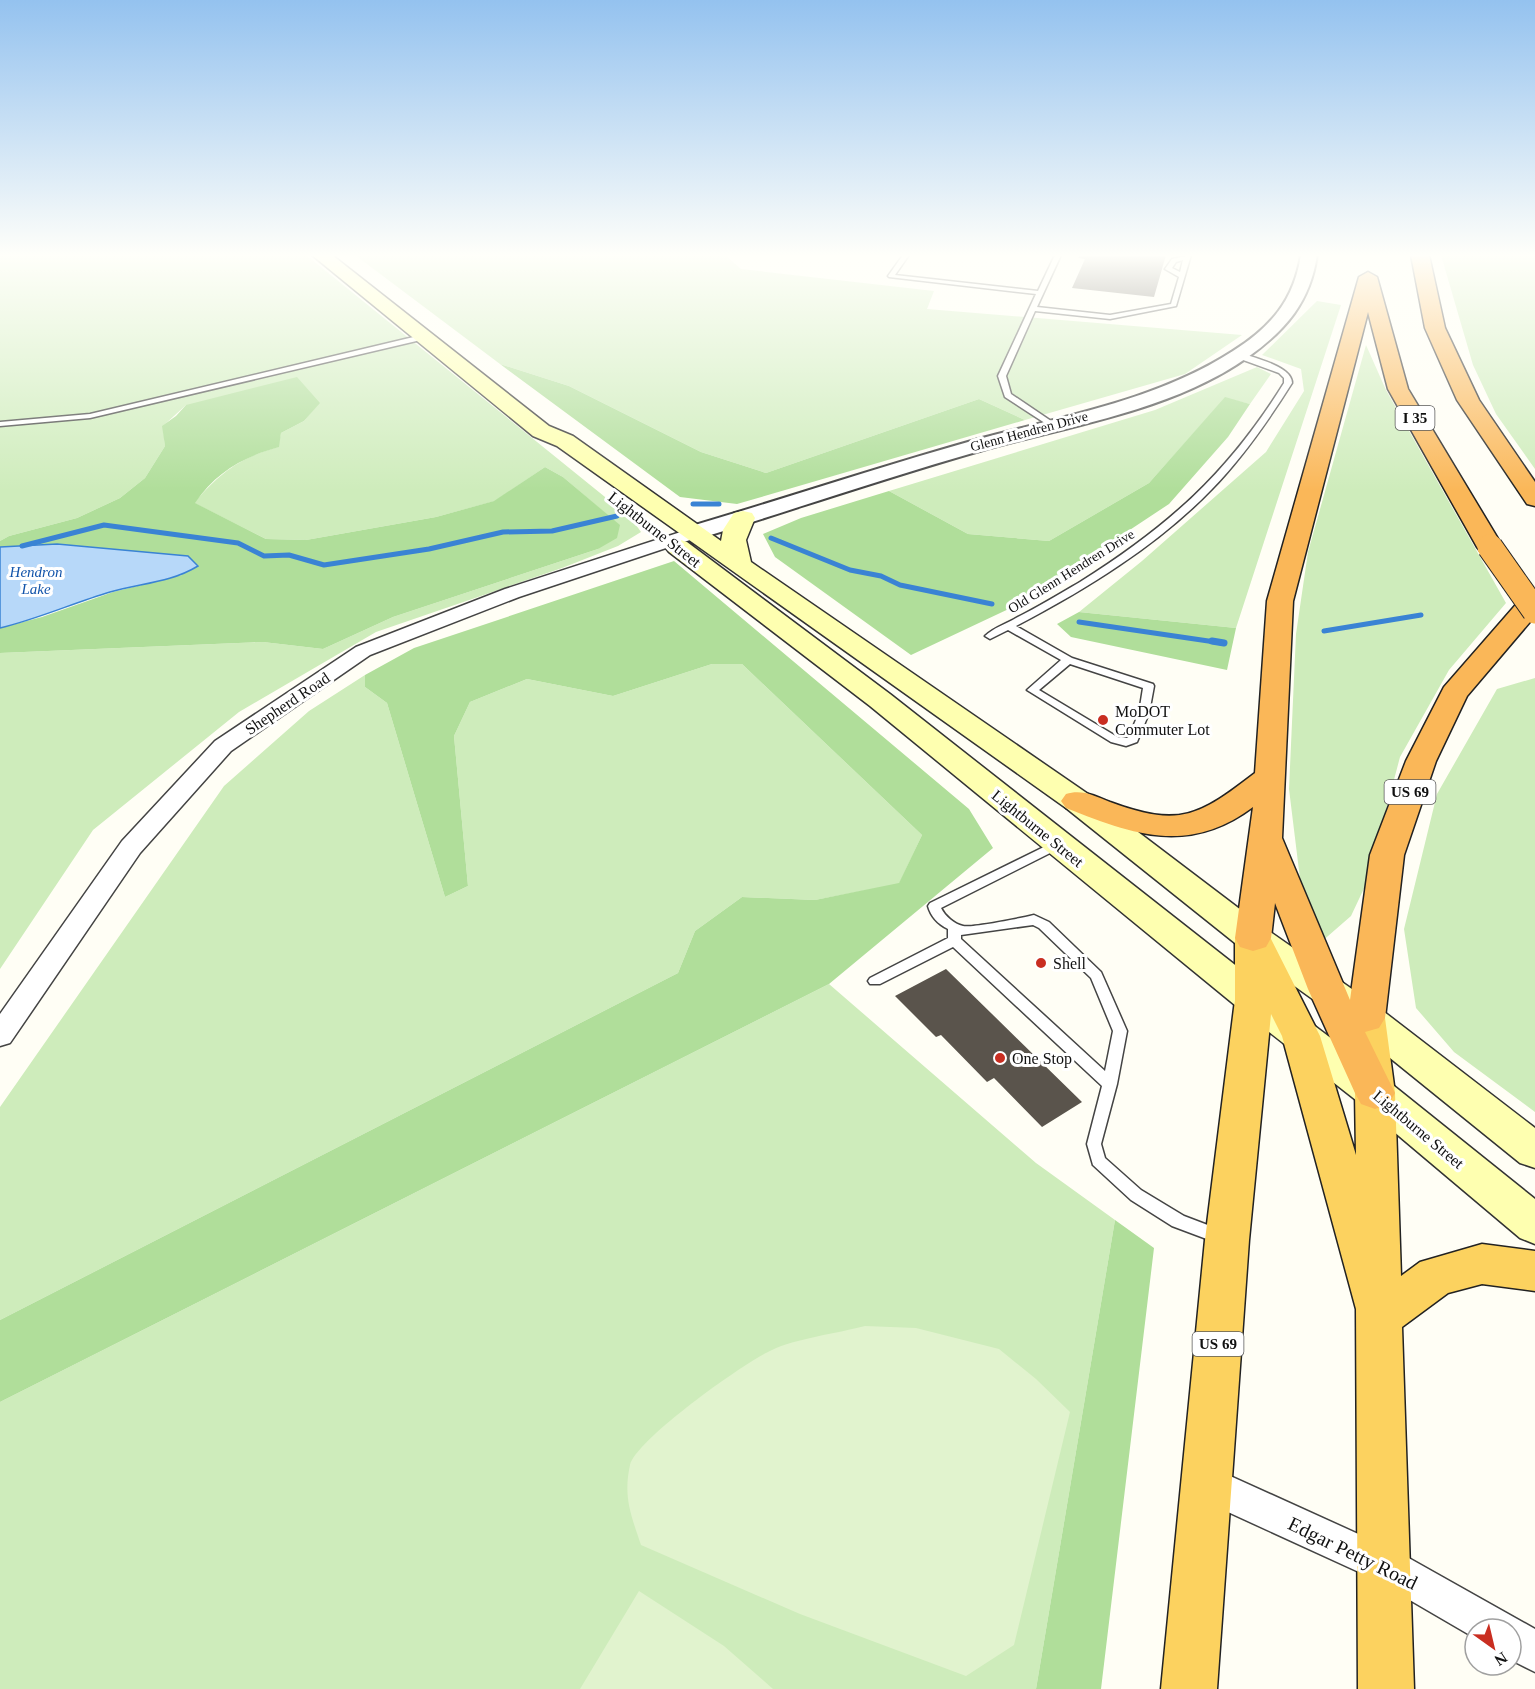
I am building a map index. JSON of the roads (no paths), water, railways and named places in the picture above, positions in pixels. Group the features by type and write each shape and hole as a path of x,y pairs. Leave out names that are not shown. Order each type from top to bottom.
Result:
{"highway":[{"name":"US 69","path":"1188,1689 1227,1240 1254,1000 1253,938 1266,839 1271,777 1280,601 1350,334"},
{"name":"I 35","path":"1385,334 1398,389 1490,547 1535,611"},
{"path":"1438,334 1468,400 1535,499"},
{"name":"US 69","path":"1386,1689 1381,1316 1375,1093 1366,1018 1387,855 1421,761 1454,693 1535,600"},
{"path":"1077,801 1119,817 1156,825 1193,825 1222,813 1271,777"},
{"path":"1266,839 1326,989 1375,1093"},
{"path":"1253,938 1301,1036 1381,1316 1436,1276 1482,1264 1535,1271"}],"main road":[{"name":"Lightburne Street","path":"418,334 541,431 549,445 681,537 1058,844 1375,1093 1535,1225"},
{"path":"739,565 733,545 734,530 743,518"},
{"name":"Lightburne Street","path":"681,537 739,565 1077,801 1253,938 1366,1018 1535,1151"}],"street":[{"name":"Glenn Hendren Drive","path":"681,537 882,473 1114,408 1164,391 1192,380 1238,355 1267,334"},
{"name":"Shepherd Road","path":"0,1035 131,848 223,746 363,651 512,593 681,537"},
{"name":"Edgar Petty Road","path":"1206,1482 1385,1565 1476,1617"}],"lane":[{"path":"1022,334 1002,376 1004,389 1023,408 1051,425"},
{"path":"0,424 90,416 422,337"},
{"name":"Old Glenn Hendren Drive","path":"990,636 1093,576 1150,537 1194,501 1233,460 1264,422 1288,383 1288,378 1282,371 1238,355"},
{"path":"1008,626 1068,660 1149,686 1144,713 1133,740 1126,743 1115,740 1032,690 1068,660"},
{"path":"1058,844 934,906 935,911 954,934 1110,1084"},
{"path":"875,981 954,934 1018,920 1034,920 1044,925 1087,963 1108,998 1120,1031 1110,1084 1094,1144 1098,1161 1136,1195 1178,1221 1227,1240"}],"water":[{"name":"Hendron Lake","path":"57,544 188,556 198,566 177,576 110,592 0,628 0,547"}],"waterway":[{"path":"693,504 719,504"},
{"path":"22,546 104,525 238,543 264,556 289,555 324,565 429,549 503,532 552,531 617,516"},
{"path":"771,538 850,570 881,576 900,585 992,604"},
{"path":"1324,631 1421,615"},
{"path":"1079,622 1222,643"},
{"path":"1212,641 1224,643"}],"place":[{"name":"MoDOT Commuter Lot","path":"1103,720"},
{"name":"Shell","path":"1041,963"},
{"name":"One Stop","path":"1000,1058"}]}
